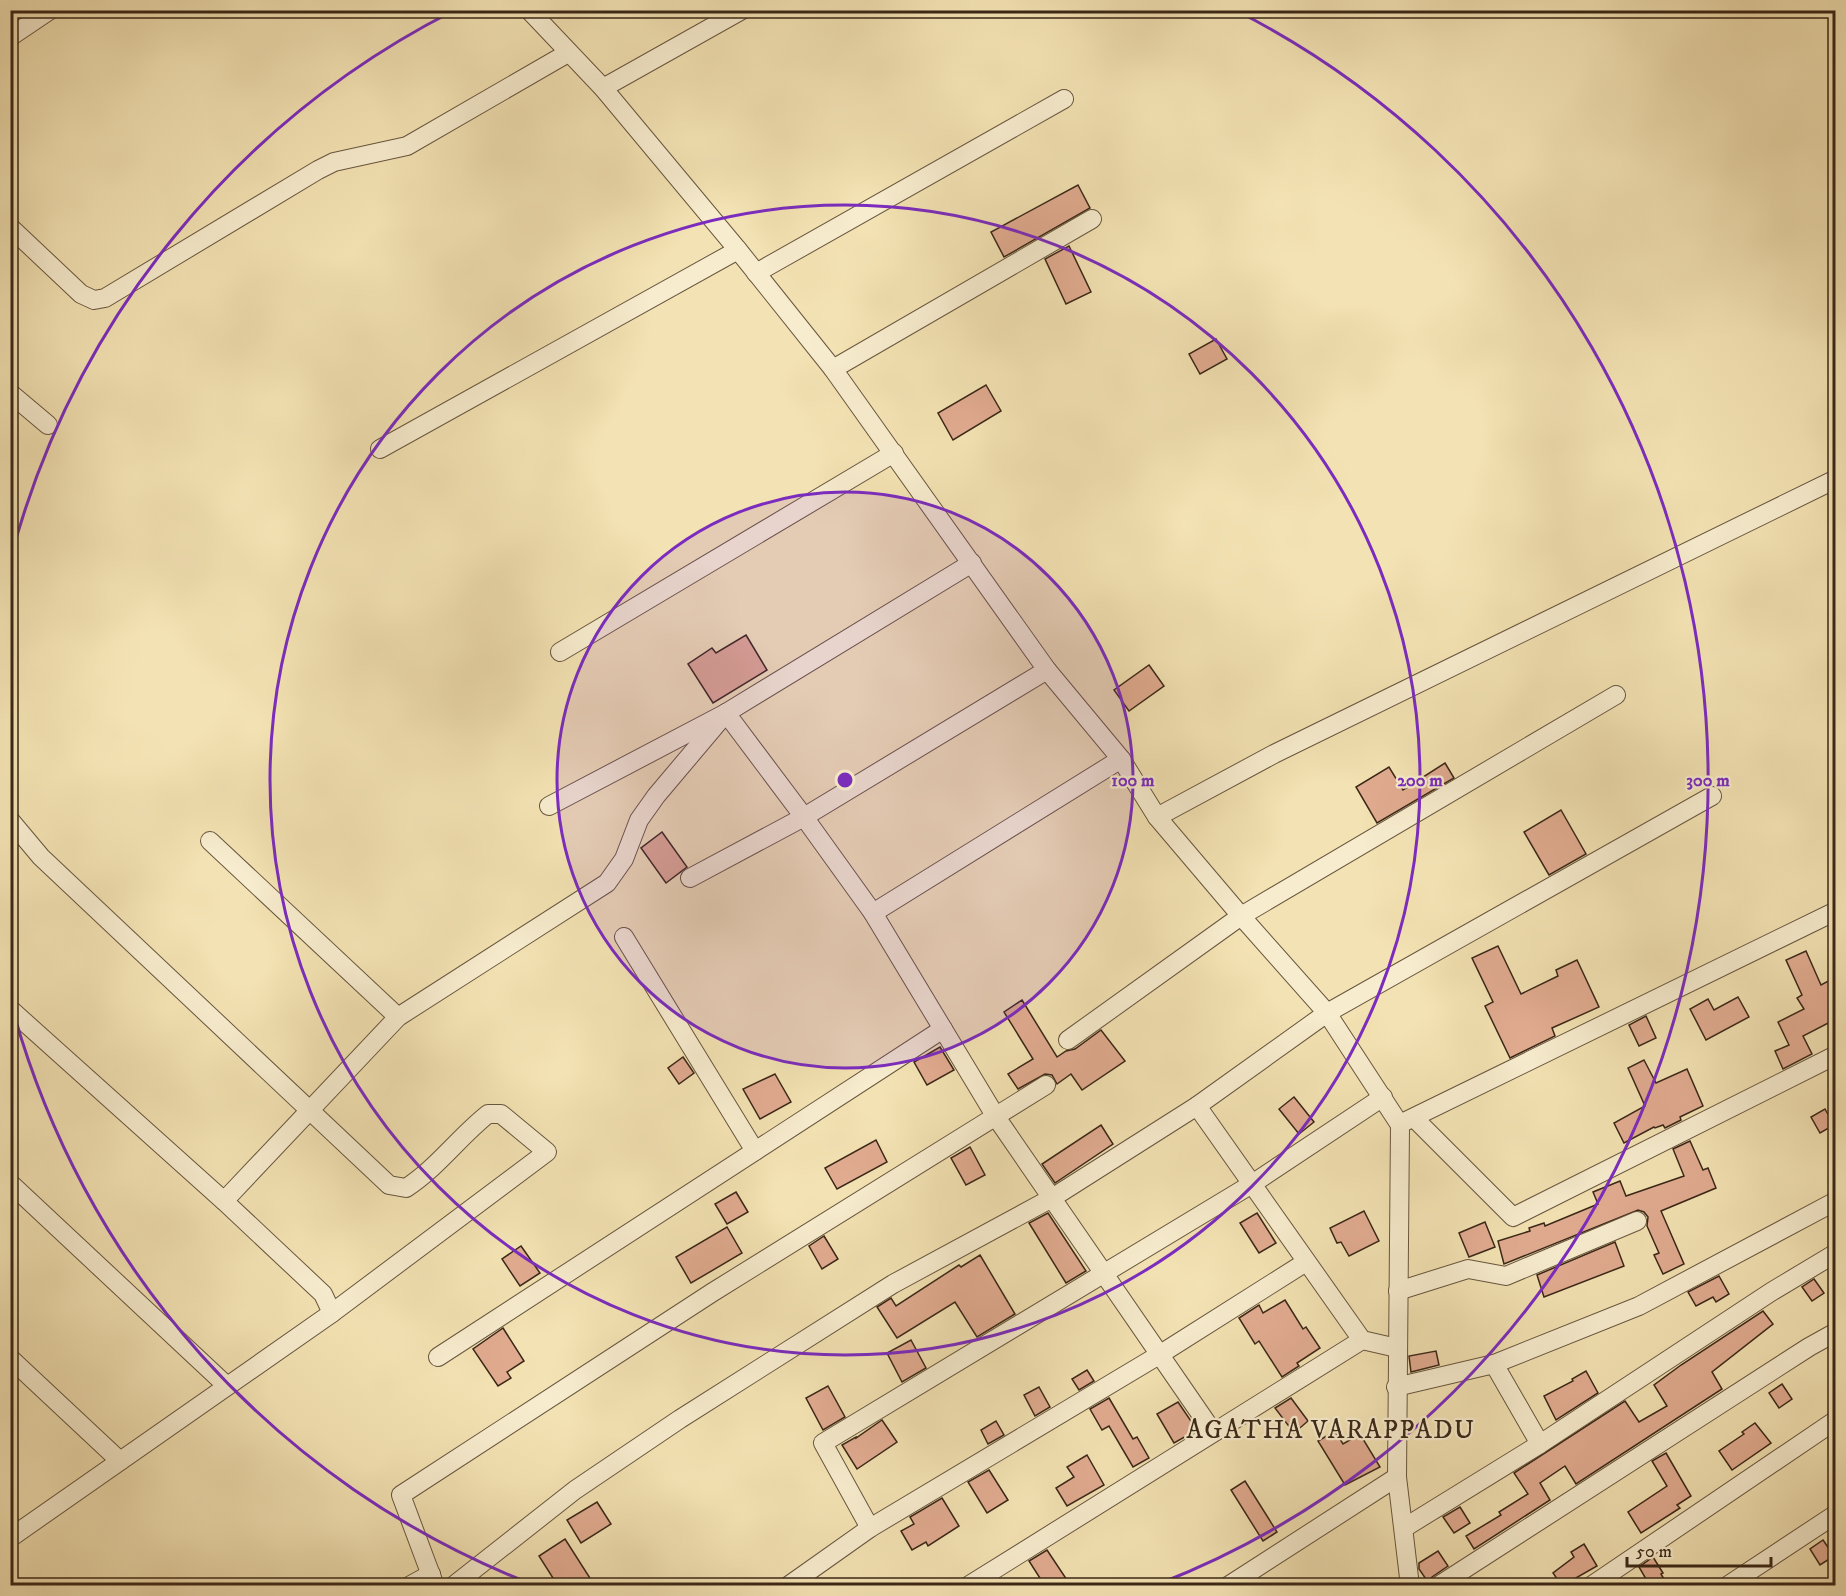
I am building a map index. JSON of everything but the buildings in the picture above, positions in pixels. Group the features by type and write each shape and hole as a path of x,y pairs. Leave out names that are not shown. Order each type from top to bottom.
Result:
{"street":[{"path":"10,37 50,10"},
{"path":"529,10 603,88 738,250 833,369 1047,670 1121,759 1158,817 1327,1013 1383,1097 1513,1217 1836,1055"},
{"path":"603,88 742,10"},
{"path":"10,228 81,294 94,300 105,298 318,170 334,162 407,146 568,53"},
{"path":"756,273 1064,99"},
{"path":"833,369 1092,219"},
{"path":"380,449 738,250"},
{"path":"10,393 48,424"},
{"path":"560,652 894,453"},
{"path":"1158,817 1285,749 1836,479"},
{"path":"549,806 726,713 972,562"},
{"path":"690,878 804,817 1047,670"},
{"path":"1068,1040 1241,916 1616,695"},
{"path":"726,713 873,913 996,1117 1213,1432"},
{"path":"224,1201 398,1017 608,883 624,859 639,820 656,796 726,713"},
{"path":"873,913 1121,759"},
{"path":"453,1586 575,1490 690,1413 893,1284 1052,1198 1197,1106 1327,1013 1712,796"},
{"path":"10,820 41,857 389,1185 406,1188 420,1179 488,1114 501,1114 547,1152 332,1313 10,1538"},
{"path":"210,841 398,1017"},
{"path":"1407,1121 1836,911"},
{"path":"624,937 755,1151"},
{"path":"10,1009 224,1201 323,1294 332,1313"},
{"path":"438,1357 943,1029"},
{"path":"409,1586 433,1580 401,1495 713,1292 1046,1084"},
{"path":"870,1528 823,1443 1252,1184 1383,1097"},
{"path":"1197,1106 1362,1340 1397,1348"},
{"path":"1407,1121 1398,1291 1396,1387 1397,1477 1410,1586"},
{"path":"10,1183 227,1386"},
{"path":"1396,1387 1494,1364 1640,1306 1836,1201"},
{"path":"1398,1291 1468,1269 1506,1276 1637,1221"},
{"path":"1404,1528 1540,1444 1771,1292 1836,1253"},
{"path":"788,1586 870,1528 1159,1355 1306,1262"},
{"path":"1438,1586 1836,1332"},
{"path":"968,1586 1362,1340"},
{"path":"10,1358 120,1461"},
{"path":"1494,1364 1540,1444"},
{"path":"1598,1584 1836,1420"},
{"path":"1228,1586 1397,1477"},
{"path":"1727,1586 1836,1514"}],"district":[{"name":"AGATHA VARAPPADU","path":"1331,1430"}]}
